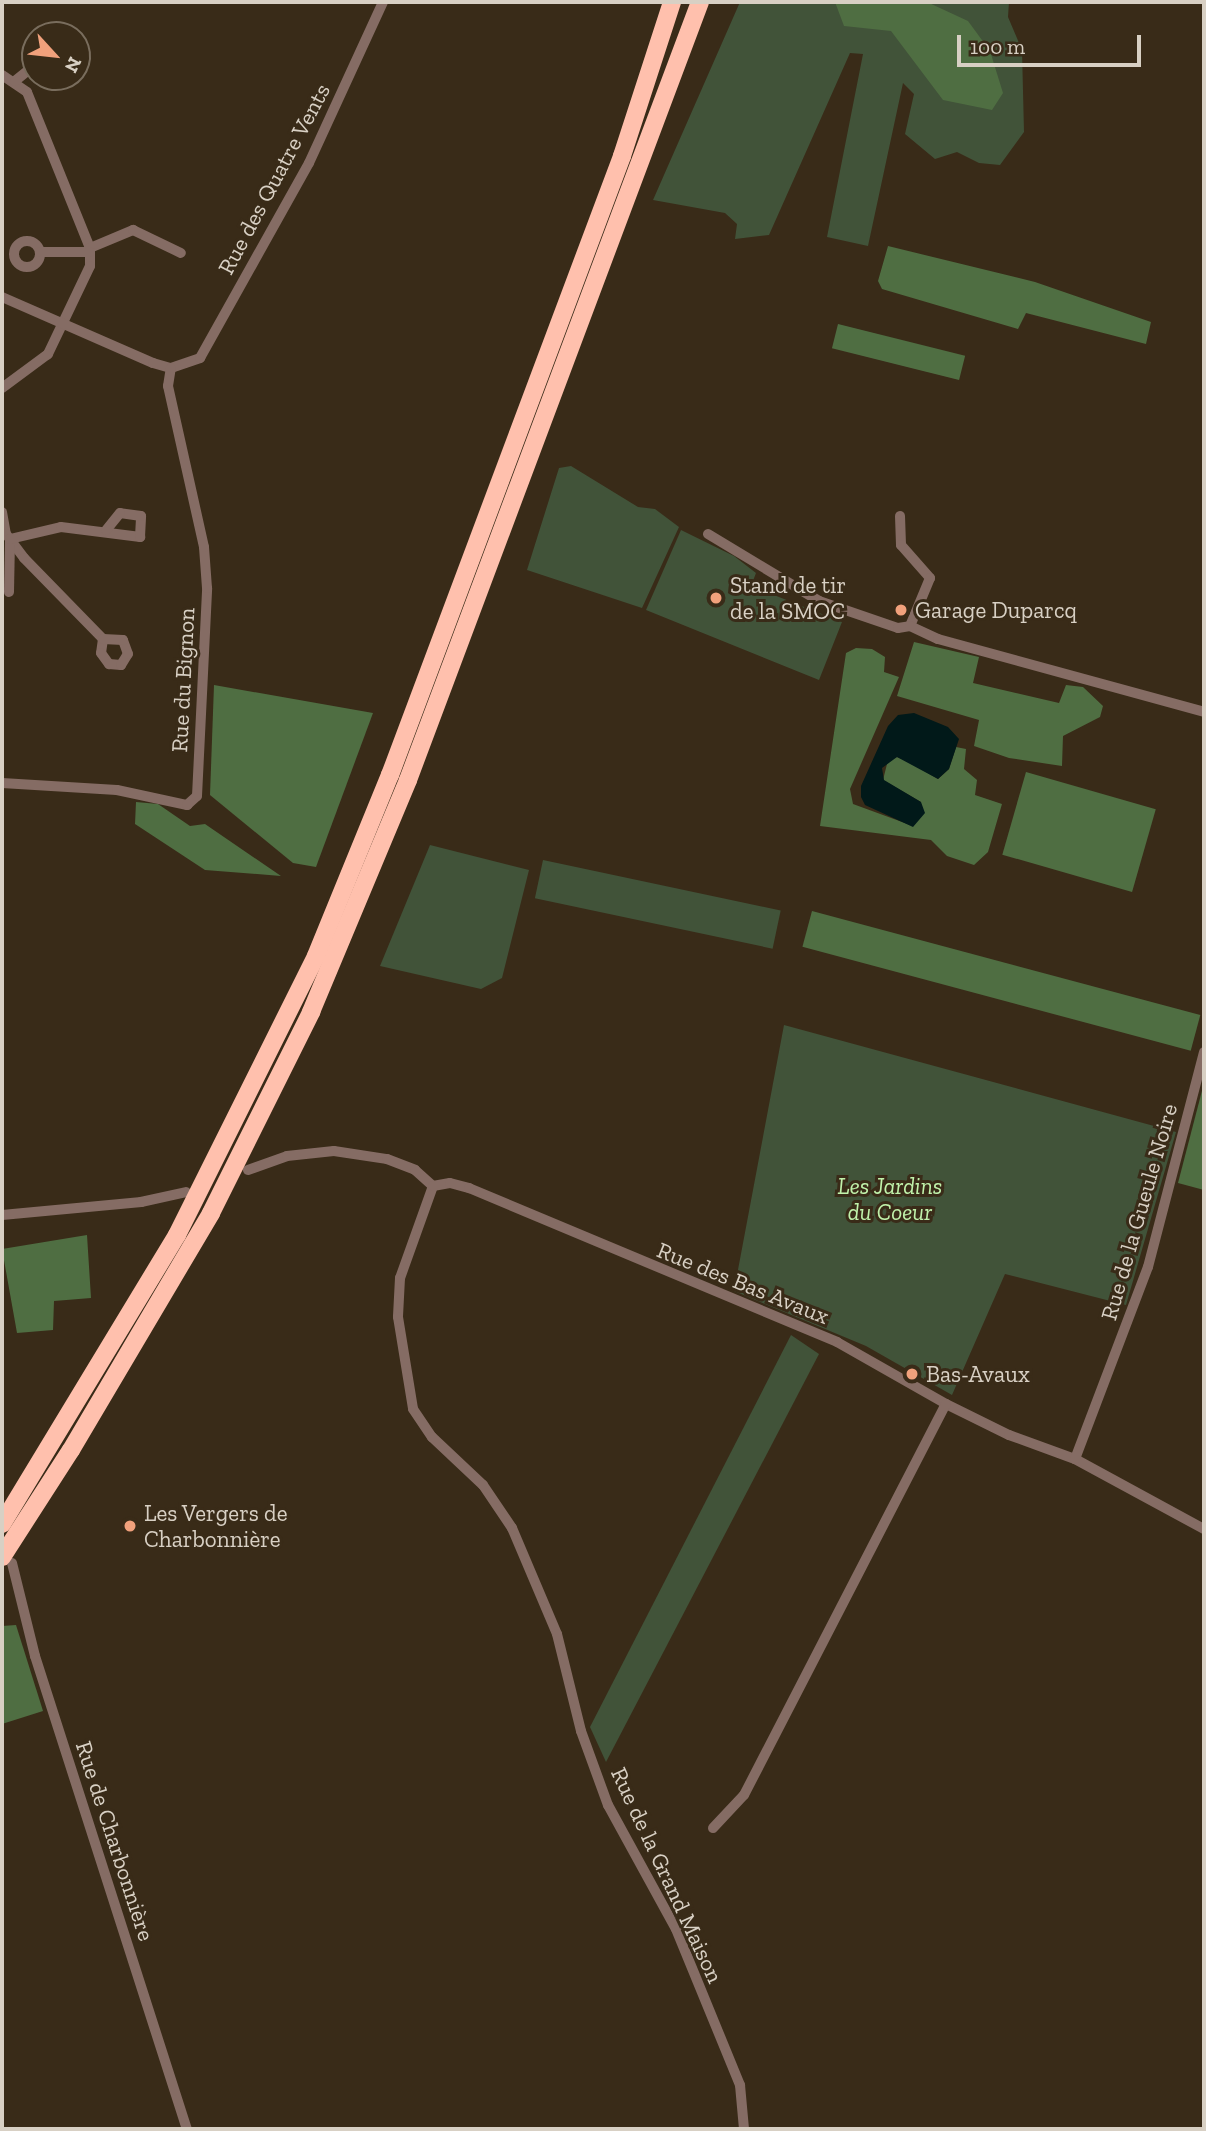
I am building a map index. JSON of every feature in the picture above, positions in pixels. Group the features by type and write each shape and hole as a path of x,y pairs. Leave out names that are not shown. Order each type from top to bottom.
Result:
{"highway":[{"path":"622,156 672,2"},
{"path":"2,1524 177,1235 316,956 390,775 680,2"},
{"path":"7,1560 197,1237 311,1012 408,780 700,4"}],"street":[{"name":"Rue des Quatre Vents","path":"170,369 186,366 200,358 210,343 309,163 383,2"},
{"path":"2,75 15,81 27,92 90,250 90,266 48,354 2,388"},
{"path":"15,81 21,76"},
{"path":"40,252 90,250 133,230 181,253"},
{"path":"2,298 170,369"},
{"name":"Rue du Bignon","path":"2,783 93,788 187,805 197,796 207,588 204,547 168,386 170,369"},
{"path":"2,512 10,539 9,592"},
{"path":"900,516 901,545 930,578 910,626"},
{"path":"10,539 61,527 106,530"},
{"path":"708,534 819,601 898,628 910,626 938,639 1204,712"},
{"path":"10,539 24,558 103,639"},
{"name":"Rue de la Gueule Noire","path":"1075,1459 1147,1267 1204,1052"},
{"path":"248,1170 286,1156 334,1151 387,1159 415,1170 433,1186"},
{"name":"Rue des Bas Avaux","path":"433,1186 450,1183 469,1188 590,1243 837,1342 946,1404 1009,1435 1075,1459 1204,1530"},
{"name":"Rue de la Grand Maison","path":"433,1186 400,1278 398,1317 413,1409 432,1437 483,1485 512,1528 557,1634 581,1731 608,1805 676,1928 740,2085 744,2129"},
{"path":"2,1215 141,1202 186,1192"},
{"path":"713,1828 744,1795 946,1404"},
{"name":"Rue de Charbonnière","path":"7,1560 35,1656 187,2129"}],"green space":[{"path":"740,2 1009,2 1008,17 1022,50 1024,132 1000,165 979,163 957,152 935,159 905,134 914,94 903,83 868,246 827,237 863,54 850,53 769,235 735,239 737,224 725,213 653,200"},
{"path":"835,2 927,2 968,21 990,51 1003,93 992,110 943,100 891,31 844,26"},
{"path":"888,246 1035,282 1151,322 1146,344 1026,313 1018,329 882,289 878,281"},
{"path":"838,324 965,356 959,380 832,348"},
{"path":"571,466 638,507 655,509 679,527 642,608 527,570 559,468"},
{"name":"Stand de tir de la SMOC","path":"681,530 734,556 756,573 751,586 842,622 819,680 646,610"},
{"path":"914,642 979,657 973,683 1059,703 1066,685 1083,687 1103,706 1100,717 1063,736 1062,766 1009,758 974,746 979,720 897,696"},
{"path":"856,648 872,649 885,657 884,672 899,677 850,789 853,804 913,826 921,802 883,780 888,760 897,757 938,779 949,769 956,747 966,749 964,769 977,780 975,795 1002,804 988,852 974,865 947,856 931,840 820,826 846,653"},
{"path":"214,685 373,713 316,867 293,863 210,795"},
{"path":"1026,772 1156,809 1132,892 1002,855"},
{"path":"136,802 158,804 190,826 205,824 281,876 205,870 135,824"},
{"path":"430,845 529,870 502,978 481,989 380,966"},
{"path":"543,860 781,911 773,949 535,898"},
{"path":"812,911 1200,1015 1191,1051 802,947"},
{"name":"Les Jardins du Coeur","path":"784,1025 1176,1132 1126,1305 1005,1274 952,1395 866,1346 734,1291"},
{"path":"1204,1083 1204,1190 1178,1183"},
{"path":"87,1235 91,1298 54,1301 53,1330 17,1333 2,1249"},
{"path":"791,1335 819,1354 606,1762 590,1727"},
{"path":"16,1625 43,1711 2,1724 2,1626"}],"water":[{"path":"914,713 948,727 959,739 949,769 938,779 897,757 882,768 884,780 921,802 925,813 913,827 865,805 861,797 861,786 888,726 898,715"}],"place":[{"name":"Stand de tir de la SMOC","path":"716,598"},
{"name":"Garage Duparcq","path":"901,610"},
{"name":"Bas-Avaux","path":"912,1374"},
{"name":"Les Vergers de Charbonnière","path":"130,1526"}]}
